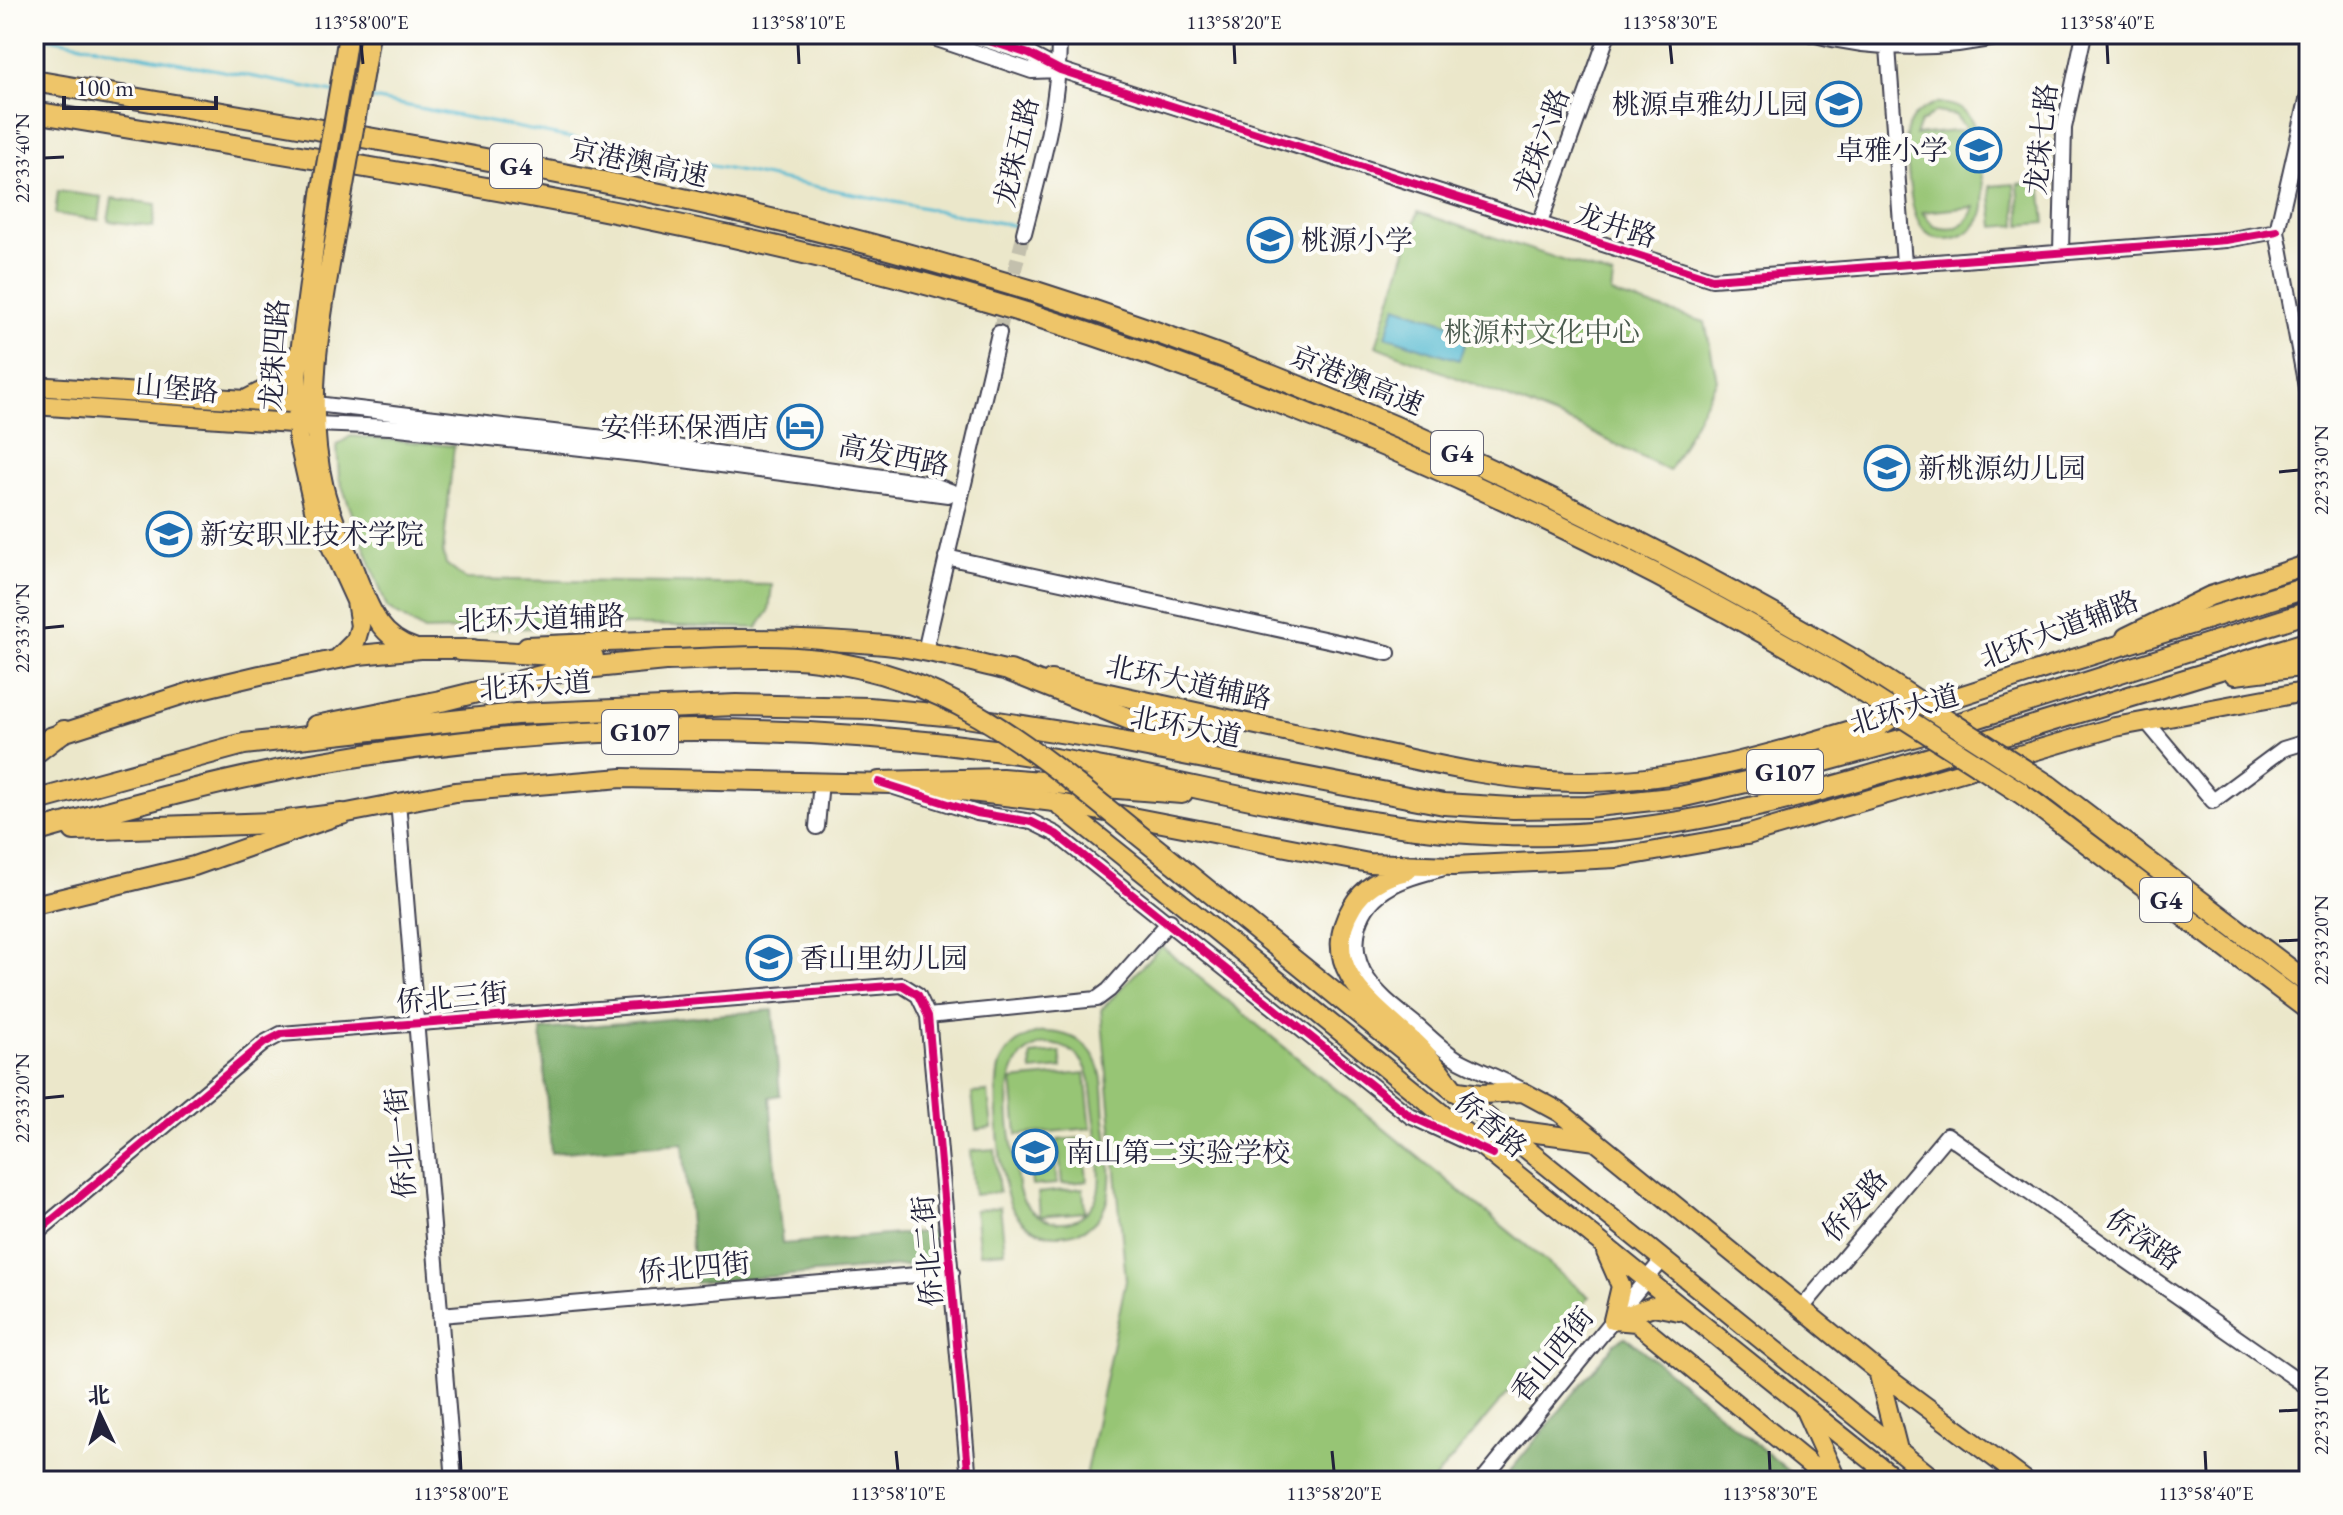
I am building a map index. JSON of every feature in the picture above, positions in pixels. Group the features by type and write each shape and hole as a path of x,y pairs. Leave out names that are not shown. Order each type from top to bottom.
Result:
{"highway":[{"name":"京港澳高速","path":"34,81 599,181 775,220 1033,291 1221,356 1438,444 1689,567 1859,663 2049,786 2309,984"},
{"name":"京港澳高速","path":"34,112 588,205 749,238 1026,313 1256,393 1419,460 1593,541 1834,673 2021,793 2309,1010"},
{"path":"2070,661 2309,587"},
{"name":"北环大道","path":"34,801 244,744 516,714 736,705 869,708 966,717 1244,765 1390,796 1513,808 1587,807 1680,797 1759,779 1941,729 2309,612"},
{"name":"北环大道","path":"34,833 164,797 316,764 441,746 590,734 742,730 914,740 1081,763 1428,830 1550,835 1640,828 1699,820 1815,792 2309,642"},
{"path":"460,650 665,660 817,660 869,669 938,692 1005,729 1455,1091"},
{"path":"244,744 565,670 665,660"},
{"path":"2167,685 2309,665"},
{"path":"1010,671 1244,765"},
{"path":"1759,779 1865,735 1889,719"},
{"path":"34,754 64,731"},
{"path":"879,782 1002,779 1250,797"},
{"path":"34,833 270,823 342,814"}],"main road":[{"name":"龙珠四路","path":"335,660 353,646 360,619 349,582 314,509 302,467 307,424 301,340 348,34"},
{"name":"龙珠四路","path":"306,404 370,34"},
{"path":"238,400 265,392 278,383 294,362 301,340"},
{"name":"山堡路","path":"34,386 306,404"},
{"name":"山堡路","path":"34,405 307,424"},
{"name":"龙珠四路","path":"307,424 327,500 370,608 390,637 416,649"},
{"name":"北环大道辅路","path":"34,745 64,731 197,690 335,660 416,649 777,641 885,645 925,651 1133,701 1460,770 1559,782 1620,781 1697,771 1775,753 1889,719 2070,661 2210,596 2309,564"},
{"path":"34,905 194,866 342,814 398,801 529,784 622,778 879,782 1054,802 1334,859 1453,866 1616,858 1711,843 1823,815 2146,721 2309,691"},
{"path":"34,738 64,731"},
{"name":"侨香路","path":"1054,802 1361,1044 1645,1280 1898,1481"},
{"name":"侨香路","path":"1453,866 1402,872 1378,881 1350,911 1342,940 1346,968 1359,992 1422,1049 1455,1091 1506,1129 1936,1481"},
{"path":"1455,1091 1530,1094 1599,1142 1878,1371 2026,1481"},
{"path":"1506,1129 1599,1142"},
{"path":"1599,1242 1613,1263 1621,1286 1613,1320"},
{"path":"1613,1320 1653,1306 1689,1315"},
{"path":"1613,1320 1636,1322 1830,1481"},
{"path":"1733,1350 1749,1330"},
{"path":"1878,1371 1899,1453"},
{"path":"1802,1405 1837,1481"}],"street":[{"name":"龙井路","path":"922,34 1032,71 1060,70"},
{"name":"龙井路","path":"968,34 1029,54 1060,70 1712,279 2226,240 2277,231"},
{"name":"龙珠五路","path":"1024,233 1052,123 1060,70 1059,34"},
{"name":"龙珠六路","path":"1540,223 1608,34"},
{"path":"1811,34 1888,47 1955,45 2014,34"},
{"name":"龙珠七路","path":"2061,251 2064,128 2084,34"},
{"path":"1888,47 1904,264"},
{"path":"2309,91 2277,231 2309,403"},
{"path":"925,651 999,333"},
{"name":"高发西路","path":"306,404 718,452 931,484 961,495"},
{"name":"高发西路","path":"307,424 433,431 705,462 928,494 961,495"},
{"path":"946,557 1388,653"},
{"path":"2146,721 2213,801 2283,749 2309,741"},
{"path":"817,827 821,781"},
{"path":"879,782 977,813 1045,827 1170,921 1410,1116 1493,1154"},
{"name":"侨北一街","path":"398,801 454,1481"},
{"path":"1453,866 1396,883 1373,899 1365,910 1357,933 1359,965 1378,995 1451,1054 1530,1094"},
{"path":"928,1016 1097,999 1109,990 1170,921"},
{"name":"侨北三街","path":"34,1235 273,1037 290,1032 889,984 912,990 923,1001 928,1016"},
{"name":"侨北二街","path":"928,1016 969,1481"},
{"name":"侨发路","path":"1801,1309 1947,1135"},
{"name":"侨深路","path":"1947,1135 2309,1388"},
{"name":"香山西街","path":"1482,1481 1663,1259"},
{"name":"侨北四街","path":"440,1315 952,1272"}],"green space":[{"path":"1934,104 1949,104 1968,115 1979,147 1983,210 1974,226 1955,238 1941,239 1930,235 1916,218 1913,206 1907,132 1915,115","holes":["1936,112 1955,115 1967,130 1915,135 1920,123","1974,207 1964,223 1947,229 1934,226 1922,212"]},
{"path":"2041,182 2045,223 2021,225 2018,184"},
{"path":"2014,184 2017,225 1994,227 1990,186"},
{"path":"58,191 102,197 99,220 55,214"},
{"path":"112,198 156,204 153,227 108,221"},
{"name":"桃源村文化中心","path":"1418,212 1613,277 1611,294 1705,322 1717,380 1669,471 1579,426 1376,346"},
{"path":"351,436 454,446 443,552 446,564 465,579 772,585 769,611 757,628 635,625 424,631 387,608 339,478 337,445"},
{"path":"1161,946 1589,1297 1433,1481 1084,1481 1126,1280 1101,1010"},
{"path":"773,1010 780,1095 770,1097 782,1244 933,1231 935,1263 695,1283 683,1143 551,1153 541,1030"},
{"path":"1037,1033 1058,1033 1082,1043 1096,1060 1103,1084 1110,1173 1105,1208 1096,1221 1081,1231 1060,1235 1038,1231 1015,1212 1007,1194 1000,1156 997,1090 1001,1062 1014,1045","holes":["1045,1044 1075,1053 1088,1072 1099,1154 1098,1193 1091,1207 1081,1216 1056,1222 1032,1211 1023,1200 1018,1186 1008,1103 1016,1065 1027,1052"]},
{"path":"1060,1052 1062,1068 1032,1071 1031,1055"},
{"path":"1085,1073 1091,1128 1017,1135 1012,1080"},
{"path":"988,1092 992,1128 976,1130 972,1093"},
{"path":"1083,1138 1087,1181 1062,1184 1058,1140"},
{"path":"1053,1140 1057,1184 1032,1186 1028,1143"},
{"path":"995,1149 999,1192 974,1195 970,1151"},
{"path":"1083,1188 1085,1212 1040,1216 1038,1193"},
{"path":"1000,1207 1005,1251 980,1253 975,1210"},
{"path":"1624,1337 1801,1481 1502,1481 1615,1343"}],"water":[{"path":"1396,306 1469,330 1459,360 1386,336"}],"waterway":[{"path":"34,35 333,92"},
{"path":"368,98 1016,226"}],"tunnel":[{"path":"999,333 1024,233"}],"cycle path":[{"path":"968,34 1029,54 1060,70 1712,279 2226,240 2277,231"},
{"path":"879,782 977,813 1032,822 1056,834 1410,1116 1493,1154"},
{"path":"34,1235 264,1043 281,1034 902,985 918,995 928,1016 969,1481"}],"place":[{"name":"桃源卓雅幼儿园","path":"1839,104"},
{"name":"卓雅小学","path":"1979,150"},
{"name":"桃源小学","path":"1270,240"},
{"name":"安伴环保酒店","path":"800,427"},
{"name":"新桃源幼儿园","path":"1887,468"},
{"name":"新安职业技术学院","path":"169,534"},
{"name":"香山里幼儿园","path":"769,958"},
{"name":"南山第二实验学校","path":"1035,1152"}]}
